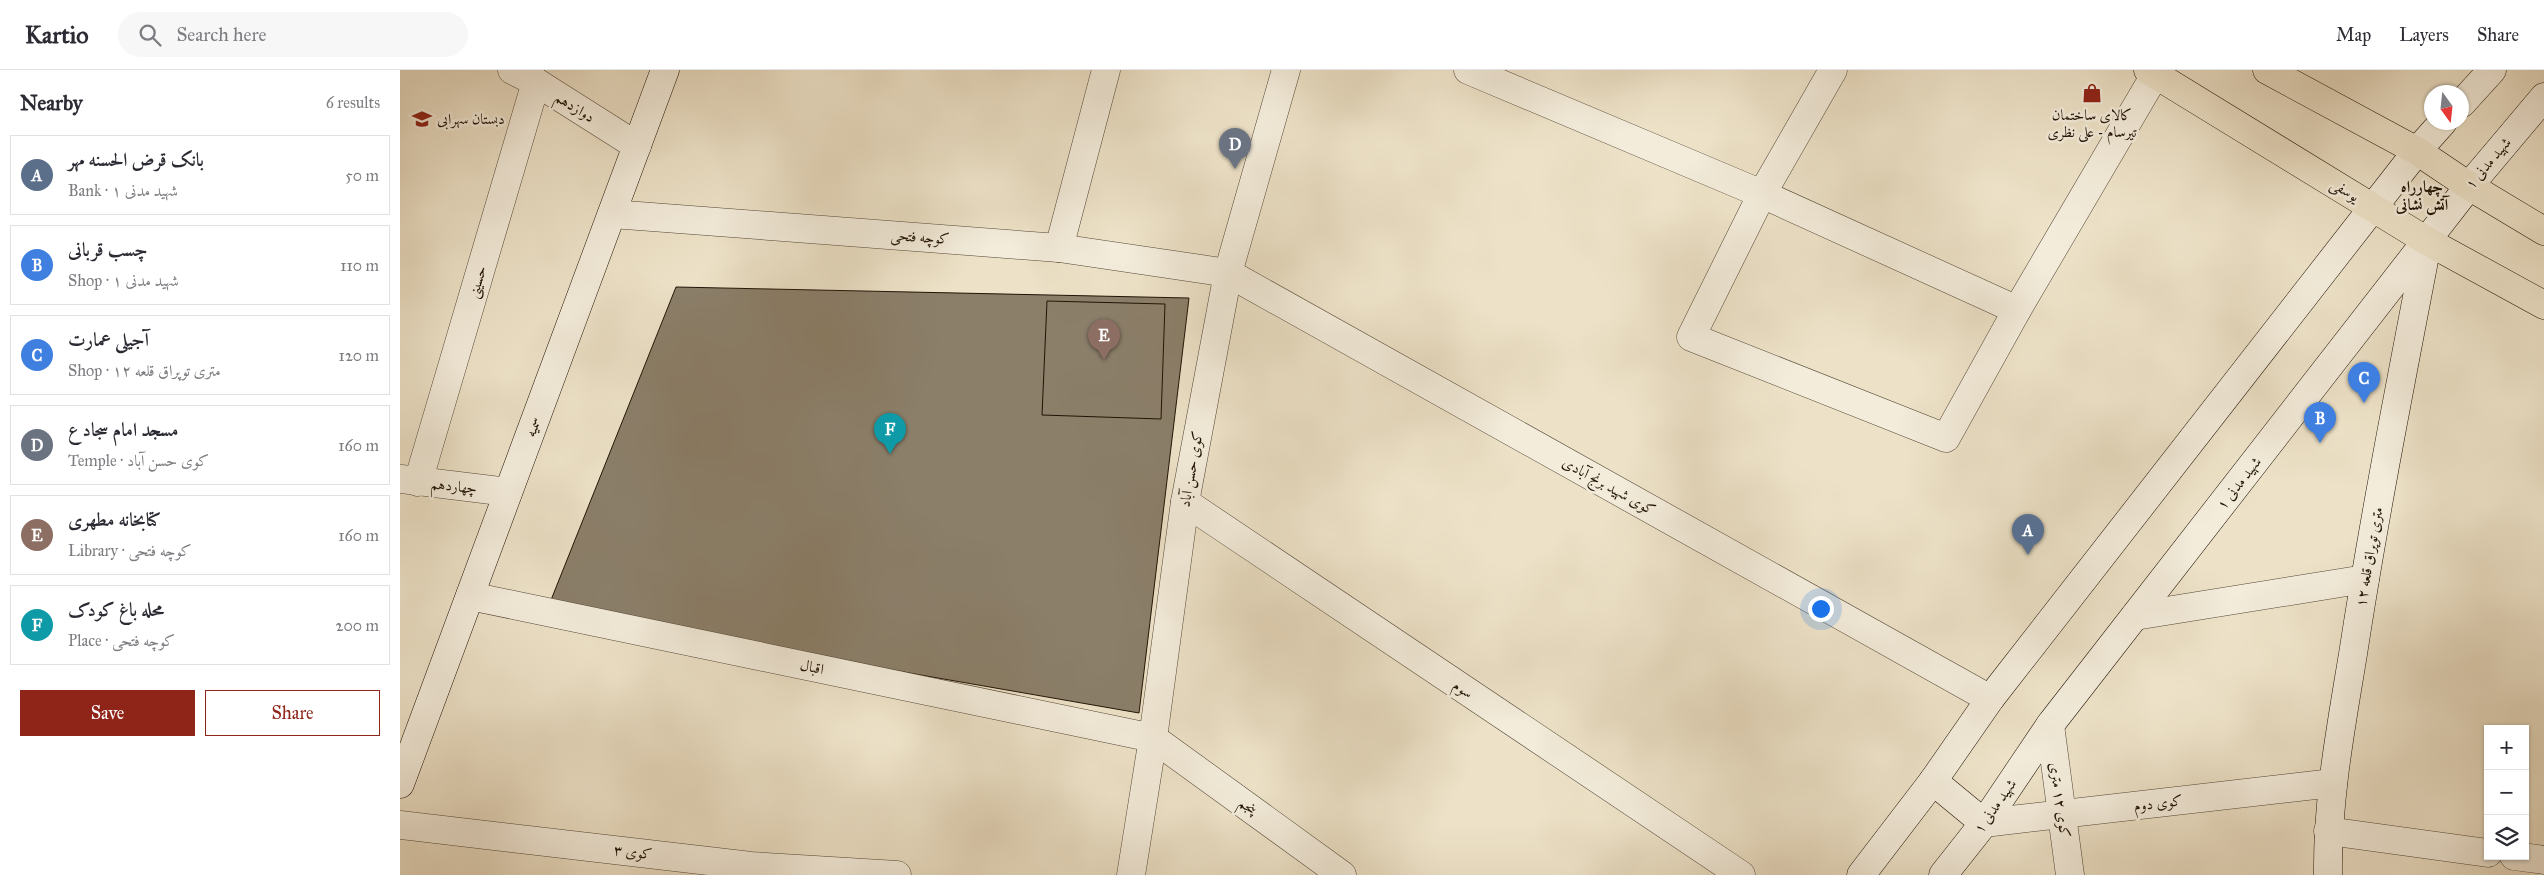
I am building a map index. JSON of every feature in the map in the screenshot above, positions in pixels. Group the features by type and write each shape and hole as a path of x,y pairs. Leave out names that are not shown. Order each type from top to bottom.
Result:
{"main road":[{"path":"2267,70 2417,151 2469,186 2544,231"},
{"name":"یوسفی","path":"2152,72 2427,241 2544,305"}],"street":[{"name":"دوازدهم","path":"512,70 536,82 637,146"},
{"name":"سمیه","path":"400,784 666,70"},
{"path":"1059,248 1106,70"},
{"name":"کوی حسن آباد","path":"1131,875 1153,738 1185,502 1228,273 1286,70"},
{"path":"1468,70 1762,194 2017,310"},
{"path":"1833,70 1762,194 1691,338 1946,438 2152,72"},
{"path":"2469,95 2492,70"},
{"name":"حسینی","path":"409,480 536,82"},
{"name":"شهید مدنی ۱","path":"1943,875 1984,823 2050,725 2134,616 2469,186 2544,97"},
{"path":"1861,875 1933,780 1990,699 2375,208 2417,151 2436,130"},
{"name":"کوچه فتحی","path":"612,214 1059,248 1228,273"},
{"name":"۱۲ متری توپراق قلعه","path":"2328,875 2328,831 2333,783 2365,580 2427,241"},
{"name":"کوی شهید برنج آبادی","path":"1228,273 1990,699"},
{"name":"چهاردهم","path":"409,480 508,492"},
{"name":"سوم","path":"1185,502 1741,875"},
{"path":"2134,616 2365,580"},
{"name":"اقبال","path":"470,596 1153,738"},
{"name":"کوی ۱۲ متری","path":"2050,725 2070,875"},
{"name":"پنجم","path":"1153,738 1342,875"},
{"path":"1933,780 1984,823"},
{"name":"کوی دوم","path":"1984,823 2333,783"},
{"name":"کوی ۳","path":"400,825 751,866 897,875"},
{"path":"2328,831 2484,852"},
{"path":"2529,858 2544,860"}],"building":[{"path":"676,287 1189,298 1139,713 547,610"},
{"path":"1047,301 1165,304 1161,419 1042,415"}],"place":[{"name":"کالای ساختمان تیرسام - علی نظری","path":"2092,93"},
{"name":"دبستان سهرابی","path":"422,119"},
{"name":"مسجد امام سجاد ع","path":"1235,169"},
{"name":"کتابخانه مطهری","path":"1104,360"},
{"name":"آجیلی عمارت","path":"2364,403"},
{"name":"چسب قربانی","path":"2320,443"},
{"name":"محله باغ کودک","path":"890,454"},
{"name":"بانک قرض الحسنه مهر","path":"2028,555"}],"district":[{"name":"چهارراه آتش نشانی","path":"2422,195"}]}
